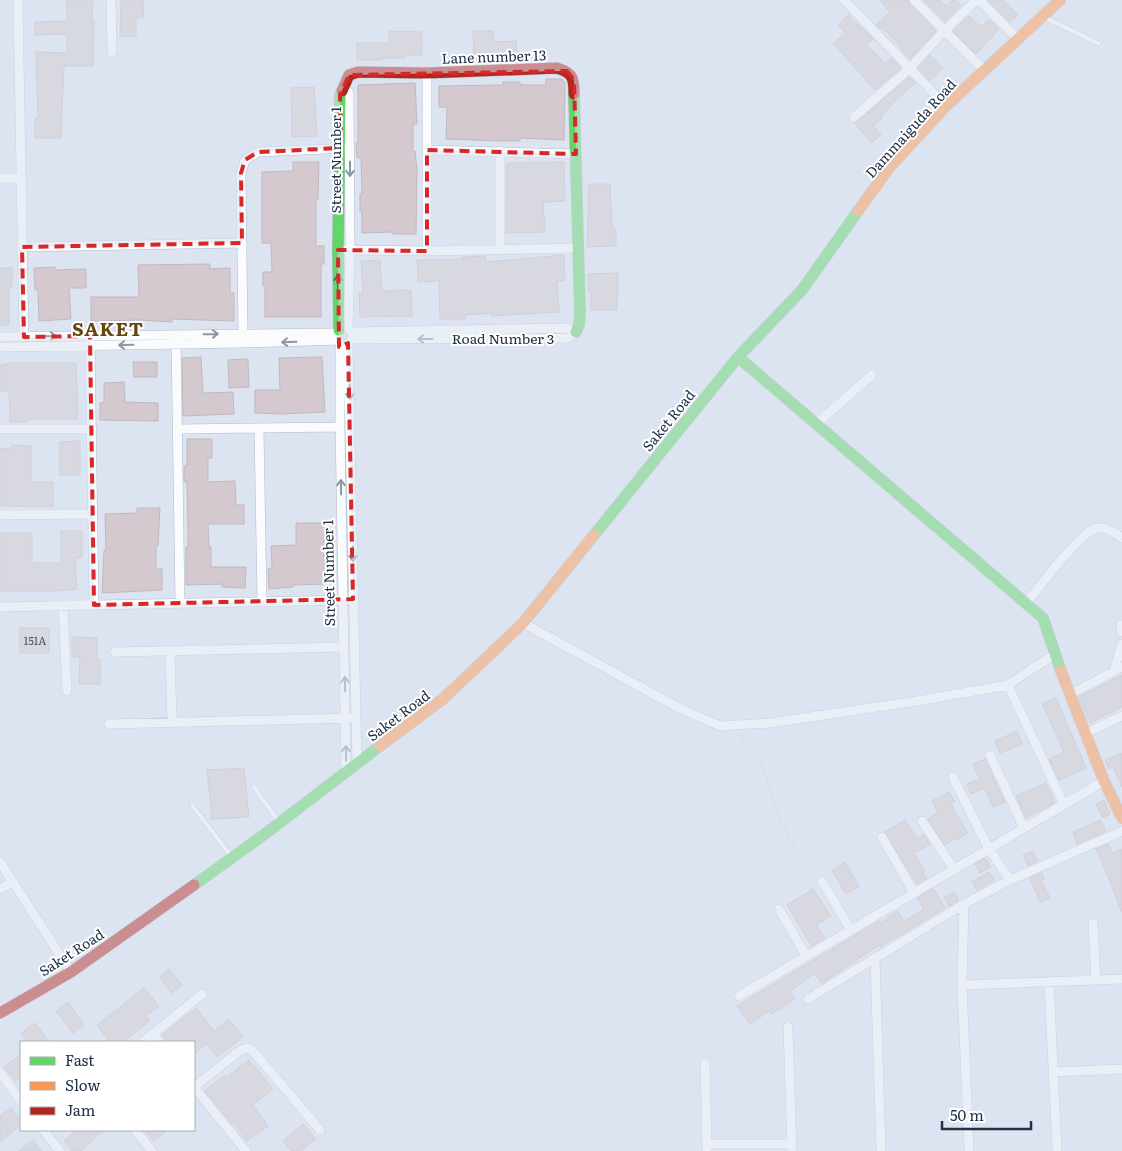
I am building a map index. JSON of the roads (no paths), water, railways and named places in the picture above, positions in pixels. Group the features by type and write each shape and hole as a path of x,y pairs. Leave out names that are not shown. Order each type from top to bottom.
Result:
{"street":[{"path":"18,0 24,337"},
{"path":"111,0 112,52"},
{"path":"844,0 946,106"},
{"path":"914,0 984,70"},
{"path":"854,117 909,69 944,31 978,0 1017,38"},
{"name":"Dammaiguda Road","path":"738,357 802,290 889,168 946,106 1060,0"},
{"name":"Lane number 13","path":"344,87 346,78 358,72 427,73 557,68 567,71 574,80 576,154"},
{"path":"427,73 427,251"},
{"name":"Street Number 1","path":"344,87 340,95 345,148 350,250 340,427 346,772"},
{"path":"243,334 241,173 245,160 258,152 345,148"},
{"name":"Street Number 1","path":"345,148 338,250 344,336 357,764"},
{"path":"427,150 576,154 580,313 576,332"},
{"path":"500,151 500,249"},
{"path":"0,178 21,178"},
{"path":"22,247 242,243"},
{"path":"338,250 427,251 578,248"},
{"name":"Road Number 3","path":"0,347 176,345 344,336 567,328 576,332"},
{"path":"176,334 179,428 180,603"},
{"name":"Road Number 3","path":"0,337 176,334 344,336"},
{"path":"90,336 94,605"},
{"path":"738,357 1043,618 1084,734 1122,818"},
{"name":"Saket Road","path":"1,1011 71,972 279,823 443,699 523,623 738,357"},
{"path":"816,424 872,375"},
{"path":"179,428 340,427"},
{"path":"259,428 262,601"},
{"path":"0,430 92,429"},
{"path":"0,515 93,514"},
{"path":"1026,603 1089,531 1097,528 1112,530 1122,538"},
{"path":"0,607 353,599"},
{"path":"63,606 67,691"},
{"path":"523,623 679,708 720,726 770,723 1008,685 1055,654"},
{"path":"1069,695 1118,669 1122,644"},
{"path":"115,652 344,647"},
{"path":"170,650 172,722"},
{"path":"1008,685 1064,805"},
{"path":"1084,734 1122,716"},
{"path":"108,724 356,718"},
{"path":"990,755 1024,828"},
{"path":"953,777 989,849 1010,880"},
{"path":"739,996 1104,781"},
{"path":"922,820 954,869"},
{"path":"808,999 964,904 1010,880 1122,831"},
{"path":"882,837 914,893"},
{"path":"0,862 71,972"},
{"path":"822,881 851,930"},
{"path":"0,889 13,882"},
{"path":"964,904 962,985 969,1151"},
{"path":"779,909 806,956"},
{"path":"1093,923 1096,980"},
{"path":"875,959 881,1151"},
{"path":"962,985 1122,979"},
{"path":"1049,981 1057,1151"},
{"path":"143,1041 202,994"},
{"path":"706,1063 707,1148 792,1148 788,1028"},
{"path":"153,1034 158,1041"},
{"path":"195,1086 241,1050 247,1048 252,1050 320,1130"},
{"path":"1053,1072 1122,1069"},
{"path":"0,1073 20,1100"},
{"path":"195,1088 246,1151"},
{"path":"44,1131 60,1151"},
{"path":"136,1131 152,1151"}],"lane":[{"path":"1042,16 1099,44"},
{"path":"254,787 279,823"},
{"path":"192,805 232,857"}],"district":[{"name":"SAKET","path":"108,328"}]}
